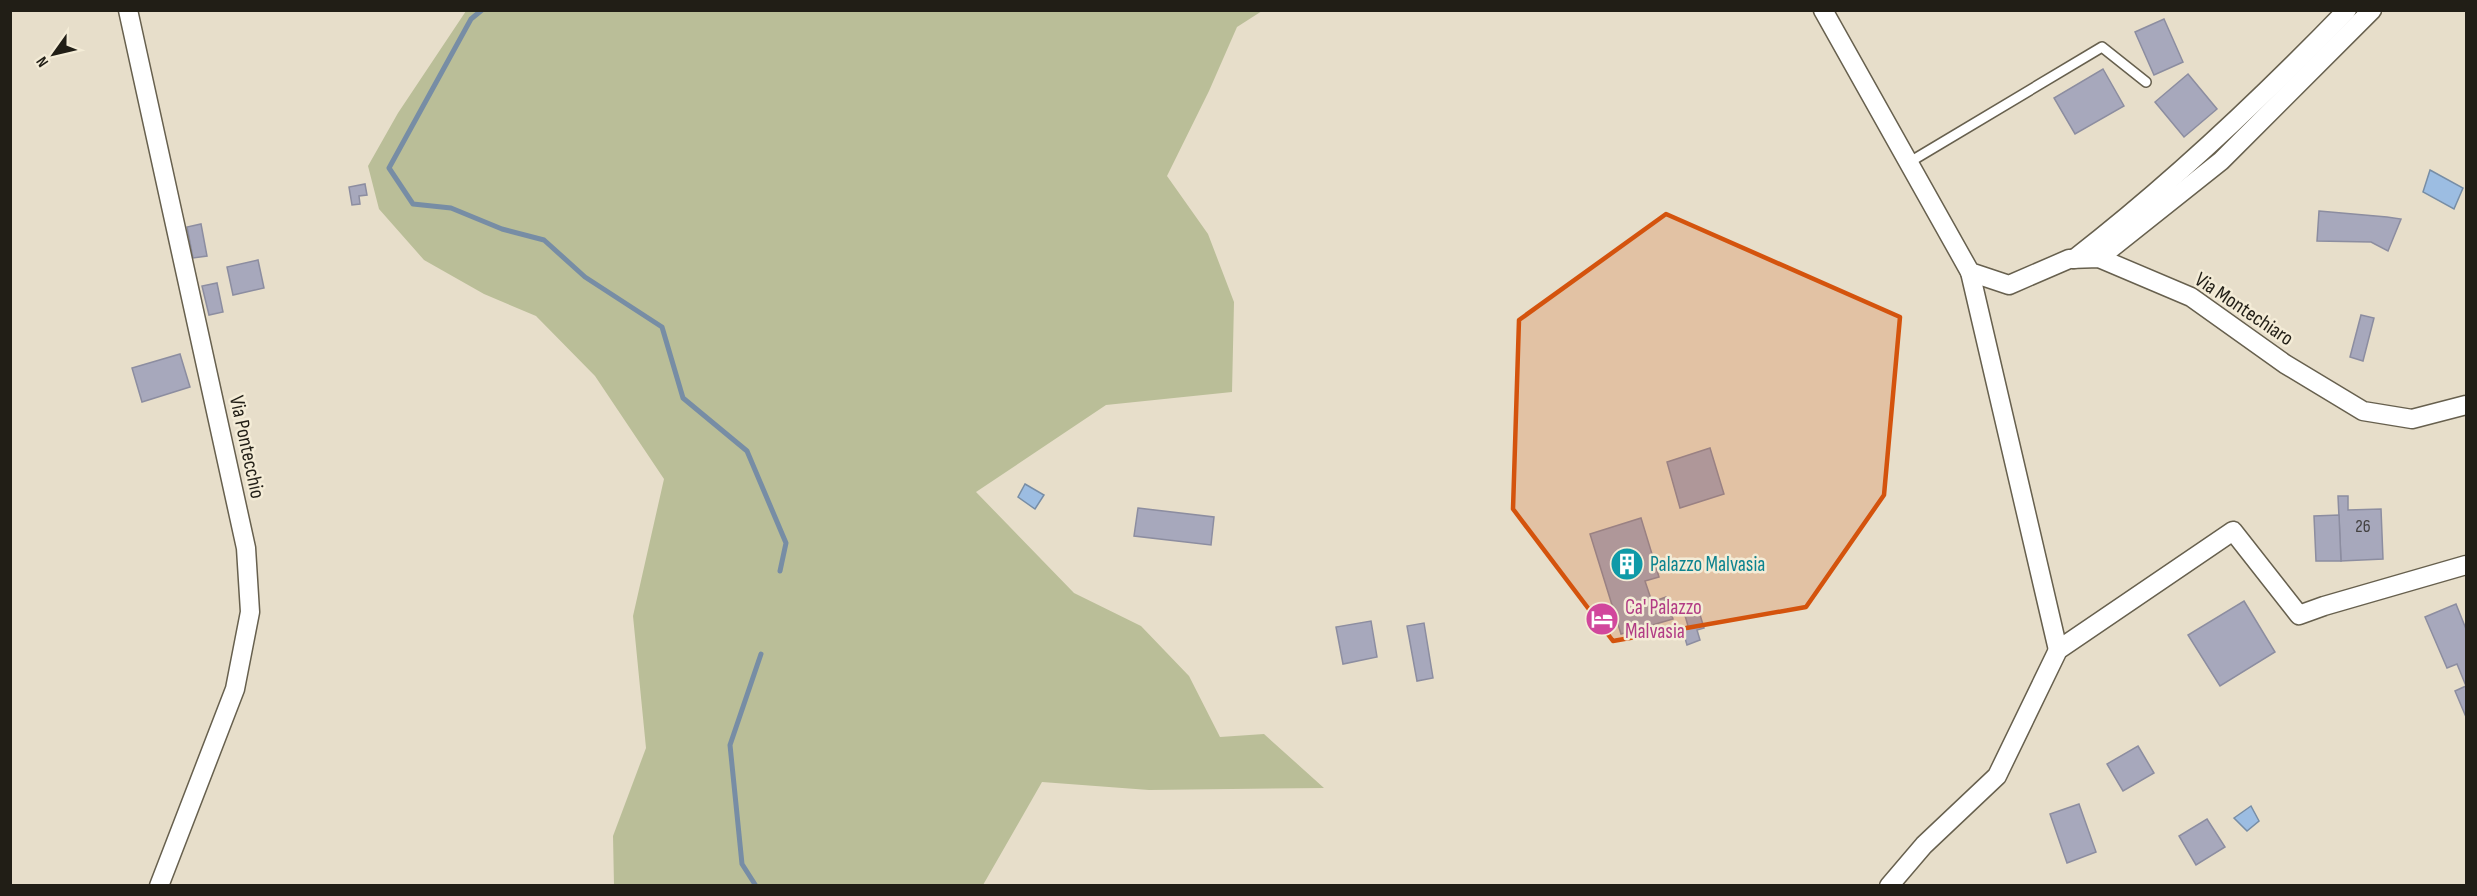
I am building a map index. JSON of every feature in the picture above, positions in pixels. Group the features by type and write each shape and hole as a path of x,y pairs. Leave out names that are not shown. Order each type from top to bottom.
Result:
{"street":[{"name":"Via Pontecchio","path":"128,10 246,548 250,612 235,689 159,885"},
{"path":"1823,10 1970,272 2058,650"},
{"path":"2074,259 2134,213 2288,72 2347,10"},
{"path":"2099,258 2221,161 2372,10"},
{"name":"Via Montechiaro","path":"1970,272 2008,285 2074,259 2099,258 2191,297 2285,364 2363,411 2412,419 2466,405"},
{"path":"1889,885 1924,845 1997,776 2058,650 2233,531 2299,615 2466,565"}],"lane":[{"path":"1908,163 2102,47 2146,82"}],"highlighted area":[{"path":"1666,214 1900,317 1884,495 1806,607 1613,641 1513,509 1519,320"}],"green space":[{"path":"466,11 1262,11 1237,27 1209,91 1167,176 1208,234 1234,302 1232,392 1106,405 976,492 1074,593 1141,626 1189,676 1220,737 1264,734 1324,788 1149,790 1042,782 983,885 614,885 613,836 646,748 633,616 664,479 595,376 536,316 484,294 424,260 379,209 368,166 398,113"}],"water":[{"path":"2430,170 2463,188 2454,209 2423,192"},
{"path":"1025,484 1044,495 1035,509 1018,497"},
{"path":"2251,806 2259,821 2247,831 2234,818"}],"building":[{"path":"2164,19 2183,62 2154,75 2135,32"},
{"path":"2103,69 2124,106 2075,134 2054,98"},
{"path":"2188,74 2217,109 2184,137 2155,102"},
{"path":"365,184 367,195 359,196 360,204 352,205 349,187"},
{"path":"2319,211 2401,219 2388,251 2371,242 2317,241"},
{"path":"201,224 207,256 193,258 187,227"},
{"path":"258,260 264,288 233,295 227,267"},
{"path":"217,283 223,312 209,315 202,286"},
{"path":"2361,315 2374,318 2363,361 2350,357"},
{"path":"180,354 190,387 142,402 132,368"},
{"path":"1710,448 1724,494 1680,508 1667,462"},
{"path":"2338,496 2348,496 2348,510 2381,509 2383,559 2341,561"},
{"path":"1138,508 1214,517 1211,545 1134,536"},
{"path":"2339,515 2341,561 2316,561 2314,516"},
{"name":"Palazzo Malvasia","path":"1641,518 1659,577 1645,581 1652,602 1666,597 1673,619 1621,634 1590,534"},
{"path":"2244,601 2275,652 2220,686 2188,635"},
{"path":"2456,604 2466,629 2466,686 2457,664 2447,668 2425,617"},
{"path":"1698,608 1704,628 1697,630 1700,640 1687,645 1682,628 1688,626 1684,612"},
{"path":"1371,621 1377,657 1343,664 1336,627"},
{"path":"1424,623 1433,678 1417,681 1407,626"},
{"path":"2466,686 2466,717 2455,691"},
{"path":"2138,746 2154,773 2123,791 2107,764"},
{"path":"2079,804 2096,852 2067,863 2050,814"},
{"path":"2207,819 2225,847 2196,865 2179,836"}],"waterway":[{"path":"482,10 471,19 389,168 413,204 451,208 502,229 544,240 585,277 662,327 683,398 747,451 786,543 780,571"},
{"path":"756,886 742,864 730,745 761,654"}],"place":[{"name":"Palazzo Malvasia","path":"1627,564"},
{"name":"Ca' Palazzo Malvasia","path":"1602,619"}]}
